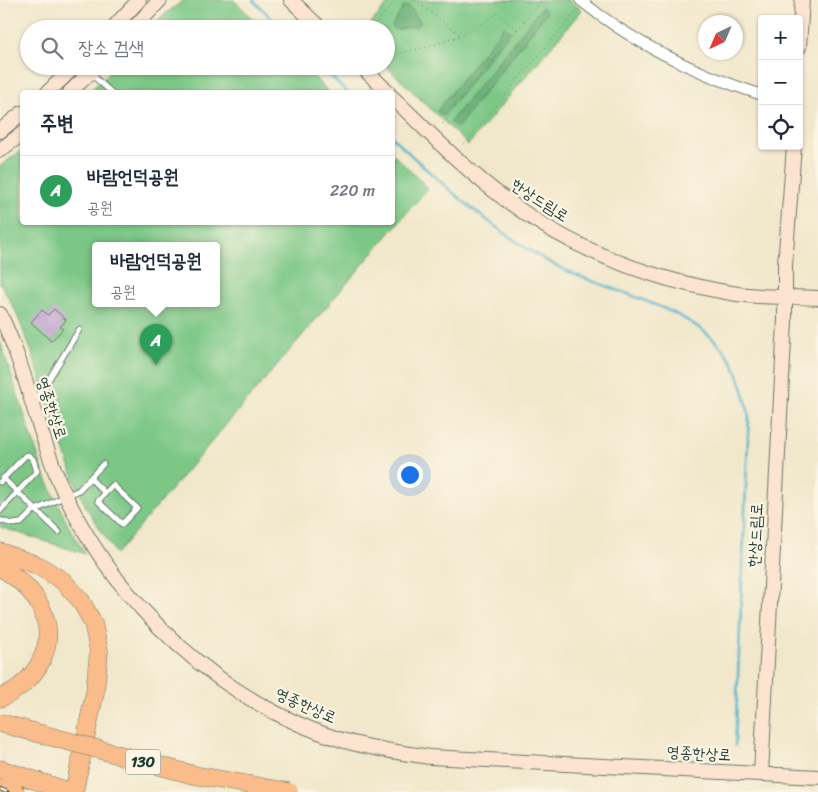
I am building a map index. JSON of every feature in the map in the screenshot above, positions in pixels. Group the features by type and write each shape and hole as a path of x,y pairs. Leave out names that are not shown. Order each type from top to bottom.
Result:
{"highway":[{"path":"0,552 40,566 63,581 81,601 93,623 99,651 96,692 73,792 0,769"},
{"path":"0,566 29,590 39,604 45,618 47,632 43,657 30,679 19,689 0,698"},
{"name":"130","path":"0,723 194,775 289,792"},
{"path":"0,788 15,792"}],"street":[{"path":"120,20 139,0"},
{"path":"141,20 160,0"},
{"path":"291,0 312,20"},
{"path":"801,15 802,0"},
{"path":"580,3 666,56 714,78 758,94"},
{"path":"50,90 66,75"},
{"path":"72,90 88,75"},
{"path":"370,75 386,90"},
{"name":"한상드림로","path":"395,100 471,172 505,200 552,230 587,249 629,267 683,284 733,293 818,298"},
{"path":"0,131 20,115"},
{"path":"0,150 20,135"},
{"name":"한상드림로","path":"761,774 785,297 785,265 794,150"},
{"name":"영종한상로","path":"0,314 11,337 55,471 95,550 114,577 136,602 181,646 240,692 265,707 315,730 375,749 430,757 818,777"}],"lane":[{"path":"97,75 109,90"},
{"path":"32,401 41,392 79,330"},
{"path":"0,511 18,492 37,471 31,456 28,455 23,458 2,480 18,492 59,532"},
{"path":"0,520 18,524 36,509 79,490 103,464"},
{"path":"90,478 105,493"},
{"path":"113,485 137,508 122,524 98,501 105,493 113,485"}],"path":[{"path":"379,20 396,0"},
{"path":"415,0 460,35"},
{"path":"443,124 541,0"},
{"path":"464,144 580,3"},
{"path":"395,53 430,47 460,35 497,14 517,30"},
{"path":"493,61 517,80"}],"green space":[{"path":"184,0 234,0 254,20 159,20"},
{"path":"391,0 569,0 582,10 468,145 395,75 395,20 374,20"},
{"path":"404,6 410,7 420,22 418,26 395,30 395,21"},
{"path":"542,7 547,12 457,128 450,122"},
{"path":"504,26 510,31 443,116 437,111"},
{"path":"106,75 311,75 327,90 91,90"},
{"path":"20,151 20,225 395,225 395,156 428,188 116,554 86,507 74,479 31,350 15,310 0,283 0,166"},
{"path":"0,341 44,474 68,525 85,554 0,527"}],"building":[{"path":"54,309 66,320 60,327 63,329 51,341 31,322 42,310 48,315"}],"waterway":[{"path":"253,0 273,20"},
{"path":"329,75 345,90"},
{"path":"395,140 464,202 521,245 565,270 644,300 695,325 716,341 732,362 740,381 749,415 735,746"}],"railway":[{"path":"0,789 7,792"}],"place":[{"name":"바람언덕공원","path":"156,365"}]}
